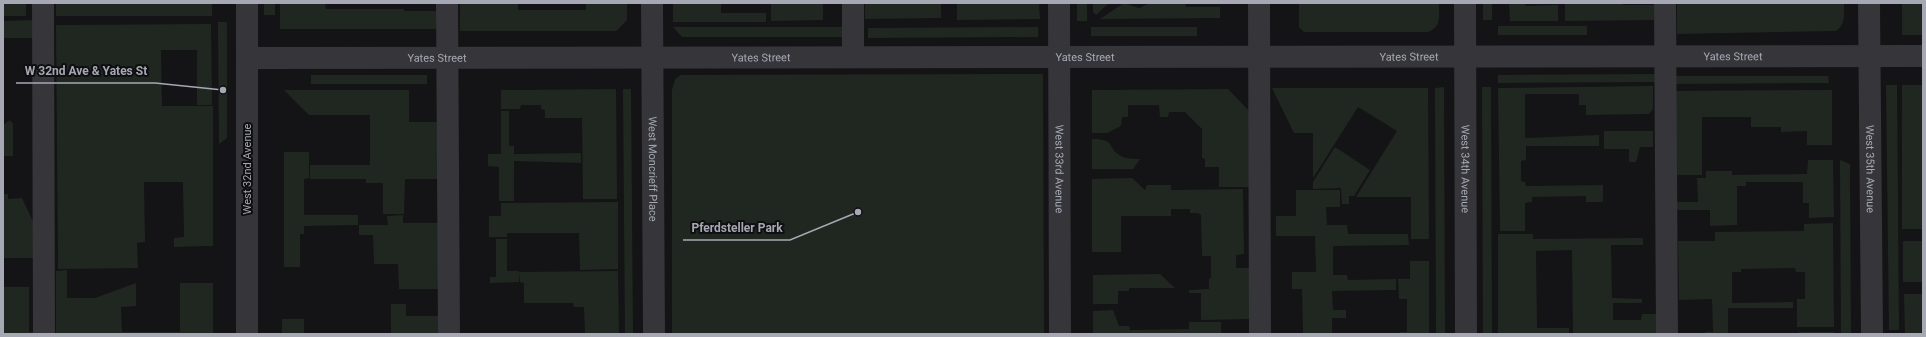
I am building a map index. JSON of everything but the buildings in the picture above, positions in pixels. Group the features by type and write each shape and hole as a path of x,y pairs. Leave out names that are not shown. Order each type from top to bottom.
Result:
{"street":[{"path":"43,3 44,334"},
{"name":"West 32nd Avenue","path":"247,3 247,334"},
{"path":"447,3 449,334"},
{"name":"West Moncrieff Place","path":"652,3 654,334"},
{"path":"853,3 853,57"},
{"name":"West 33rd Avenue","path":"1059,3 1060,334"},
{"path":"1259,3 1260,334"},
{"name":"West 34th Avenue","path":"1465,3 1466,334"},
{"path":"1665,3 1667,334"},
{"name":"West 35th Avenue","path":"1869,3 1872,334"},
{"name":"Yates Street","path":"247,58 1923,56"}],"shaded area":[{"path":"3,3 26,3 26,16 3,16"},
{"path":"56,3 212,3 212,16 56,16"},
{"path":"264,3 275,3 275,15 264,15"},
{"path":"280,3 325,3 326,9 404,9 404,11 438,11 438,29 280,29"},
{"path":"460,3 518,3 518,10 586,10 586,3 627,3 627,20 616,31 460,31"},
{"path":"673,3 721,3 721,13 766,13 766,22 673,22"},
{"path":"771,3 823,3 823,20 771,21"},
{"path":"865,3 941,3 941,18 865,19"},
{"path":"957,3 1039,3 1040,19 957,20"},
{"path":"1077,3 1087,3 1087,21 1077,21"},
{"path":"1093,3 1109,3 1096,15 1093,12"},
{"path":"1124,3 1139,8 1150,3 1185,3 1186,7 1220,7 1220,18 1100,19"},
{"path":"1299,3 1439,3 1439,20 1436,27 1428,32 1304,32 1299,27"},
{"path":"1483,3 1492,3 1492,20 1483,20"},
{"path":"1509,3 1525,3 1525,6 1558,5 1558,21 1510,21"},
{"path":"1565,3 1622,3 1623,5 1654,5 1654,20 1565,21"},
{"path":"1677,3 1844,3 1844,15 1843,22 1836,31 1677,34"},
{"path":"1902,3 1923,3 1923,35 1902,35"},
{"path":"36,20 36,38 3,38 3,21"},
{"path":"218,22 227,22 227,138 219,144"},
{"path":"211,24 212,105 197,105 197,50 161,50 162,106 213,106 213,246 174,247 174,238 184,237 183,182 144,182 145,242 137,243 138,268 58,269 56,25"},
{"path":"1498,26 1587,26 1587,35 1498,35"},
{"path":"673,27 844,27 844,37 682,37"},
{"path":"1038,27 1038,37 868,38 868,28"},
{"path":"1091,27 1197,27 1197,36 1091,36"},
{"path":"1043,74 1044,334 672,334 672,90 675,79 681,75"},
{"path":"1655,74 1655,82 1498,83 1498,75"},
{"path":"311,75 427,75 427,84 311,84"},
{"path":"1671,76 1828,76 1829,83 1671,84"},
{"path":"1886,85 1897,85 1899,330 1889,330"},
{"path":"1902,85 1923,85 1923,229 1902,229"},
{"path":"1653,86 1653,109 1649,114 1586,115 1586,105 1579,105 1579,94 1525,94 1525,138 1599,135 1599,146 1526,146 1526,160 1521,161 1521,181 1525,182 1526,186 1603,185 1603,202 1586,202 1586,196 1532,197 1532,202 1525,203 1525,231 1500,231 1498,88"},
{"path":"1444,87 1445,334 1436,334 1435,88"},
{"path":"1482,87 1491,87 1492,334 1483,334"},
{"path":"1272,88 1428,88 1429,239 1411,239 1411,197 1356,197 1397,131 1358,107 1313,178 1313,133 1294,133"},
{"path":"616,89 617,199 583,199 582,118 545,118 545,110 541,109 541,105 521,105 520,109 501,109 501,90"},
{"path":"623,89 631,89 633,334 625,334"},
{"path":"1228,89 1251,113 1251,187 1219,187 1219,167 1205,167 1205,159 1202,158 1202,129 1185,112 1169,112 1168,117 1160,117 1159,105 1128,105 1128,117 1122,117 1121,126 1107,133 1092,133 1092,90"},
{"path":"284,90 409,90 409,122 439,122 439,179 405,179 404,214 383,214 383,183 366,183 366,179 310,179 310,165 370,165 370,115 309,115"},
{"path":"1832,90 1832,145 1807,145 1807,131 1781,132 1781,127 1751,127 1751,117 1702,117 1702,175 1675,175 1674,91"},
{"path":"501,111 509,111 509,146 514,146 514,154 581,153 581,163 514,161 514,201 499,201 499,167 488,166 488,154 501,154"},
{"path":"10,120 13,124 13,156 3,156 3,125"},
{"path":"1604,131 1653,131 1653,147 1640,147 1636,162 1629,162 1629,149 1604,149"},
{"path":"1092,139 1100,139 1108,142 1116,153 1123,157 1140,159 1133,169 1092,169"},
{"path":"1335,147 1370,170 1354,196 1349,196 1349,204 1342,204 1341,188 1313,189 1313,182"},
{"path":"284,152 309,152 309,178 304,179 304,215 358,215 358,225 304,226 304,234 300,234 300,267 284,267"},
{"path":"1808,160 1833,160 1834,217 1809,218 1809,203 1803,203 1803,182 1746,182 1746,186 1737,186 1737,225 1710,226 1710,210 1677,210 1677,202 1698,202 1697,178 1706,178 1706,171 1732,171 1732,175 1807,174"},
{"path":"1840,160 1850,164 1851,334 1841,334"},
{"path":"1132,178 1145,190 1147,185 1171,185 1171,190 1243,189 1244,254 1236,255 1236,268 1250,268 1251,319 1201,320 1201,293 1189,293 1189,290 1209,289 1209,279 1211,278 1211,256 1202,256 1201,215 1198,213 1190,213 1190,209 1171,209 1171,216 1121,216 1121,252 1092,252 1092,179"},
{"path":"1296,190 1340,190 1340,207 1326,207 1327,225 1347,225 1348,234 1408,234 1409,245 1333,246 1333,275 1347,275 1348,280 1396,279 1396,290 1332,291 1333,310 1346,310 1346,318 1332,318 1332,334 1303,334 1302,289 1292,289 1292,272 1316,272 1315,236 1276,236 1276,216 1296,216"},
{"path":"3,194 8,194 8,199 22,198 37,230 38,258 3,258"},
{"path":"618,202 618,269 580,270 579,233 507,233 507,237 489,237 489,216 501,216 501,203"},
{"path":"403,215 403,223 439,223 439,289 399,289 398,264 374,264 373,235 359,235 359,225 388,225 387,216"},
{"path":"1833,223 1834,327 1797,327 1797,299 1805,299 1805,272 1796,272 1795,268 1741,269 1741,272 1732,272 1732,303 1793,302 1793,308 1728,308 1728,334 1705,334 1705,332 1713,332 1712,299 1679,300 1678,241 1715,241 1715,232 1804,231 1804,224"},
{"path":"1498,234 1533,234 1533,239 1643,238 1643,245 1611,245 1612,298 1642,299 1642,303 1613,303 1613,320 1641,320 1642,314 1657,314 1657,334 1573,334 1572,250 1536,251 1537,328 1569,328 1569,334 1498,334"},
{"path":"496,239 507,239 507,271 519,271 519,282 490,283 490,277 496,277"},
{"path":"1903,241 1923,241 1923,282 1903,282"},
{"path":"1410,261 1429,261 1429,334 1400,334 1400,332 1407,332 1407,299 1399,299 1398,279 1410,279"},
{"path":"67,270 67,298 95,298 136,283 136,306 121,307 122,332 180,332 180,283 213,283 213,334 56,334 56,271"},
{"path":"618,271 619,334 585,334 584,307 574,307 573,303 524,303 524,283 520,282 519,272"},
{"path":"1160,274 1175,288 1129,288 1129,291 1118,291 1118,304 1093,304 1093,275"},
{"path":"3,287 29,287 29,332 37,332 37,334 3,334"},
{"path":"1904,294 1923,294 1923,334 1905,334"},
{"path":"391,304 406,304 406,316 443,316 444,334 391,334"},
{"path":"1113,310 1119,326 1129,326 1130,330 1189,329 1189,322 1221,322 1221,334 1093,334 1093,311"},
{"path":"282,319 304,319 304,334 282,334"},
{"path":"1799,332 1834,332 1835,334 1799,334"}],"place":[{"name":"W 32nd Ave & Yates St","path":"223,90"},
{"name":"Pferdsteller Park","path":"858,212"}]}
